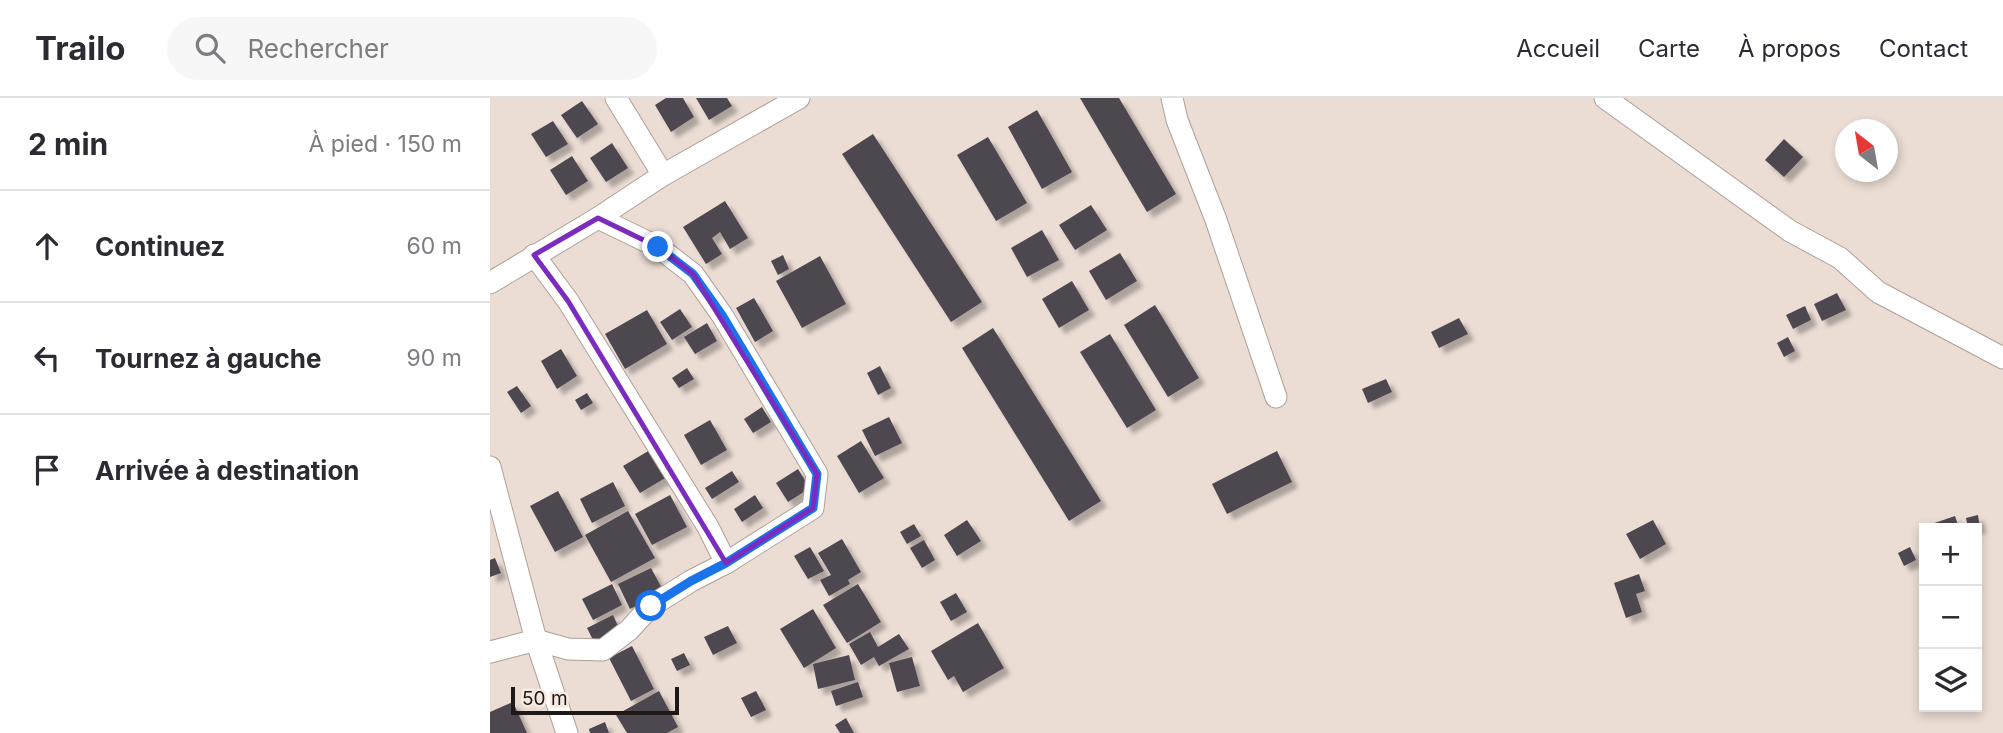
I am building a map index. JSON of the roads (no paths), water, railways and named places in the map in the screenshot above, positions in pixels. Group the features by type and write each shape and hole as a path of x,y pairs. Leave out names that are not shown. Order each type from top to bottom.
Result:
{"street":[{"path":"616,98 663,175"},
{"path":"490,283 663,175 799,98"},
{"path":"1172,98 1177,120 1216,220 1276,397"},
{"path":"1605,98 1790,231 1840,258 1878,292 2003,358"},
{"path":"490,652 536,640 568,649 603,650 629,630 651,606 813,508 817,474 722,315 693,274 658,247 598,218"},
{"path":"534,255 568,301 708,527 726,563"},
{"path":"490,467 536,640 567,733"}]}
